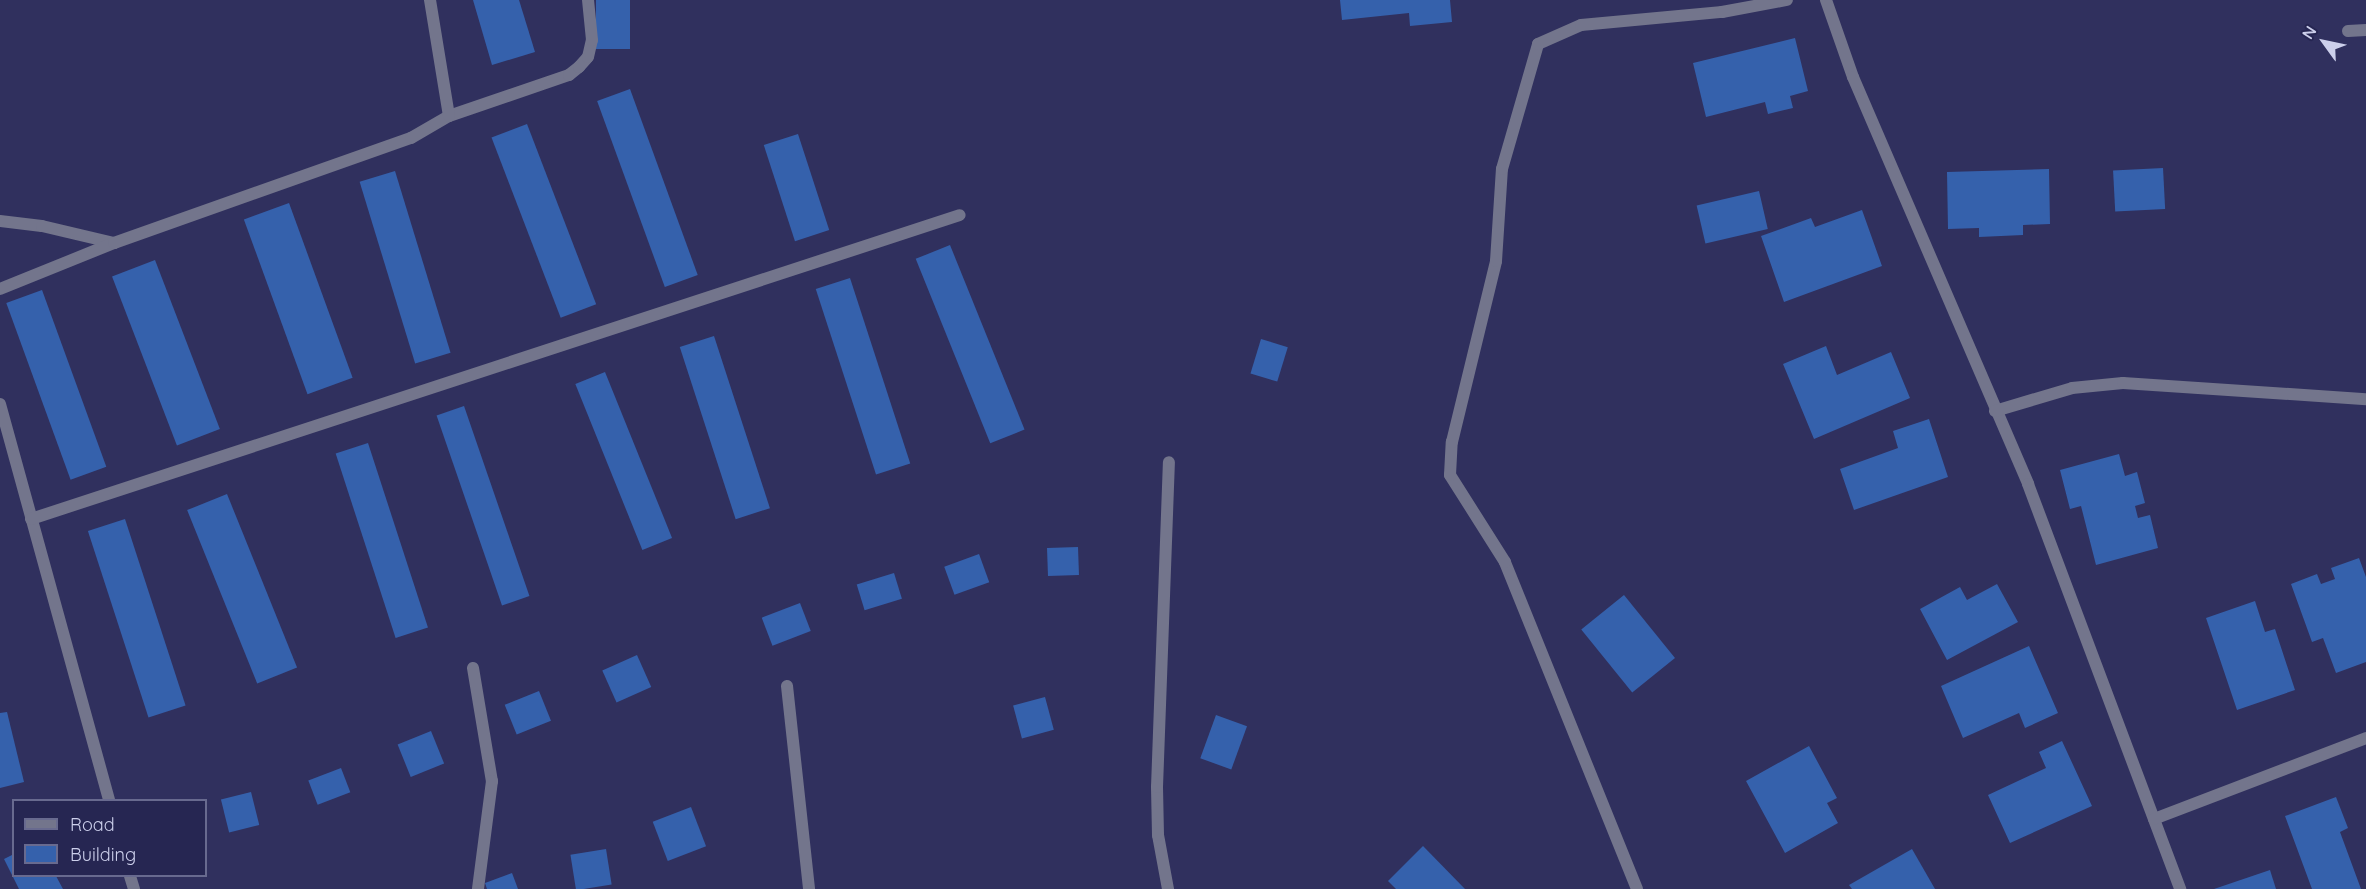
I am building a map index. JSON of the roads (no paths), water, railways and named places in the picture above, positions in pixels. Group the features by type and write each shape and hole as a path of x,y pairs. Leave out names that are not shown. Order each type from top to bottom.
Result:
{"street":[{"path":"430,0 449,116"},
{"path":"0,289 114,243 401,142 449,116 569,75 588,57 592,40 588,0"},
{"path":"1637,889 1505,562 1450,475 1452,442 1496,261 1502,169 1538,44 1581,25 1722,12 1787,0"},
{"path":"1826,0 1852,77 2028,484 2180,889"},
{"path":"2348,31 2366,30"},
{"path":"31,519 960,215"},
{"path":"0,221 42,226 114,243"},
{"path":"1995,411 2072,388 2123,383 2366,399"},
{"path":"0,404 108,799"},
{"path":"1168,462 1157,787 1158,835 1168,889"},
{"path":"473,668 492,781 478,889"},
{"path":"787,686 809,889"},
{"path":"2154,819 2366,738"}]}
